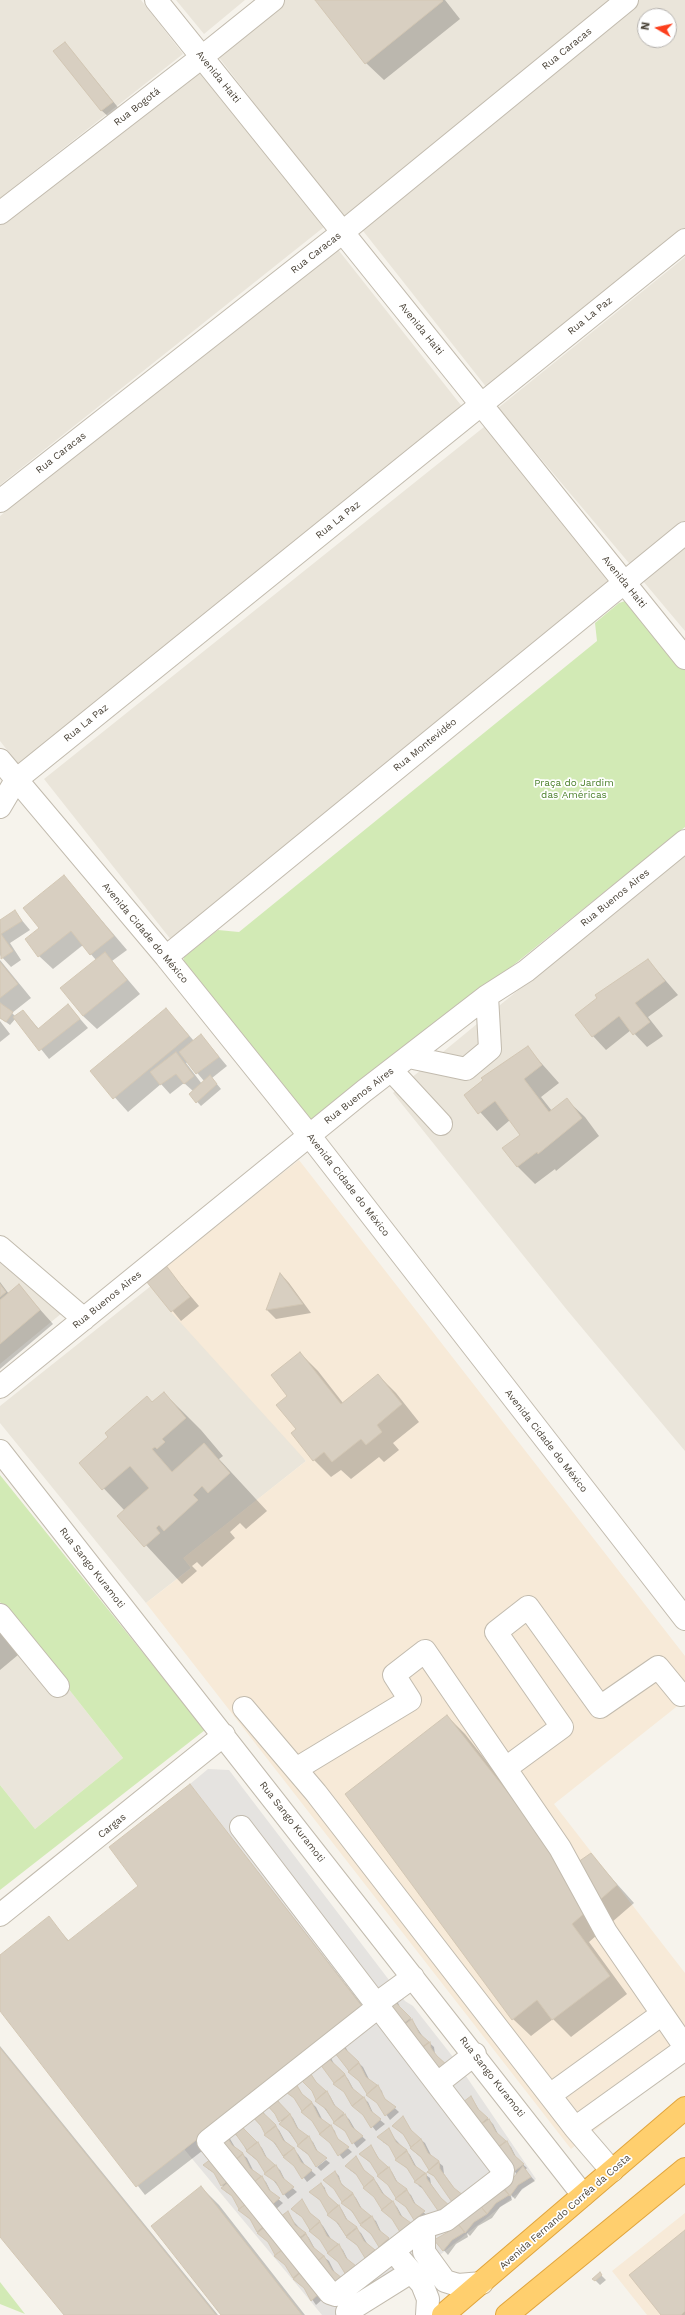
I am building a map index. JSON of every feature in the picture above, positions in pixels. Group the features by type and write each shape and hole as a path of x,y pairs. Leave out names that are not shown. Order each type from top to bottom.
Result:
{"highway":[{"name":"Avenida Fernando Corrêa da Costa","path":"443,2315 482,2284 685,2108"},
{"path":"507,2315 685,2169"}],"street":[{"name":"Avenida Haiti","path":"156,0 685,658"},
{"name":"Rua Bogotá","path":"0,213 202,57 273,0"},
{"name":"Rua Caracas","path":"0,501 343,232 626,0"},
{"name":"Rua La Paz","path":"0,807 16,780 685,240"},
{"name":"Rua Montevidéo","path":"166,957 685,533"},
{"name":"Avenida Cidade do México","path":"0,760 166,957 309,1135 685,1619"},
{"name":"Rua Buenos Aires","path":"0,1387 309,1135 487,996 526,971 685,841"},
{"path":"409,1058 466,1069 490,1049 487,996"},
{"path":"392,1071 441,1124"},
{"path":"0,1247 84,1319"},
{"name":"Rua Sango Kuramoti","path":"0,1450 583,2195"},
{"path":"506,1768 562,1727 496,1632 528,1607 600,1707 658,1667 682,1695"},
{"path":"0,1615 58,1686"},
{"path":"296,1769 410,1700 394,1676 425,1651 560,1848 606,1932 685,2048 575,2128"},
{"path":"244,1708 296,1769 575,2128 612,2171"},
{"name":"Cargas","path":"0,1915 224,1735"},
{"path":"241,1827 377,2006 438,2083 503,2173 502,2177 446,2220 424,2227 338,2295 330,2293 208,2141 242,2115 377,2006 413,1977"},
{"path":"550,2095 662,2014"},
{"path":"438,2083 474,2054"},
{"path":"424,2227 424,2252 445,2280 458,2285 482,2284"},
{"path":"394,2251 422,2284 428,2299 427,2315"},
{"path":"347,2312 411,2272"}],"shaded area":[{"path":"0,0 141,0 183,54 0,198"},
{"path":"176,0 245,0 204,34"},
{"path":"285,0 614,0 344,219 217,55"},
{"path":"638,0 685,0 685,230 487,388 360,227"},
{"path":"198,66 324,227 0,485 0,223"},
{"path":"336,247 464,409 19,765 0,741 0,516"},
{"path":"685,257 685,527 634,569 498,408"},
{"path":"489,423 617,585 172,941 44,779"},
{"path":"685,548 685,631 643,581"},
{"path":"685,853 685,1451 567,1310 393,1093"},
{"path":"299,1160 685,1656 685,1700 554,1804 685,1973 685,2059 571,2149 146,1603 191,1568 183,1558 306,1461 171,1312 146,1281"},
{"path":"0,1259 62,1313 0,1364"},
{"path":"166,1274 306,1461 184,1558 191,1568 146,1603 0,1423 0,1406"},
{"path":"0,1602 123,1758 35,1829 0,1785"},
{"path":"208,1769 229,1770 405,2001 413,2006 453,2057 536,2179 364,2315 322,2315 184,2149 364,2009 190,1784"},
{"path":"685,2213 685,2315 647,2315 612,2271"}],"green space":[{"name":"Praça do Jardim das Américas","path":"625,601 629,602 685,669 685,827 322,1119 311,1120 183,962 184,957 218,930 239,932 597,641 595,623 619,603"},
{"path":"0,1475 205,1730 0,1890 0,1785 35,1829 123,1758 0,1602"},
{"path":"0,2282 25,2314 0,2304"}],"building":[{"path":"315,0 442,0 443,1 365,64"},
{"path":"65,42 113,102 101,111 53,51"},
{"path":"64,875 114,936 90,955 71,931 38,957 25,939 39,928 23,908"},
{"path":"15,910 22,921 1,934 13,951 1,959 0,920"},
{"path":"105,952 127,980 83,1016 60,988"},
{"path":"648,959 665,981 635,1003 650,1022 633,1035 619,1016 592,1037 575,1015 597,998 595,995"},
{"path":"0,962 18,984 0,998"},
{"path":"0,1003 13,1012 6,1022 0,1018"},
{"path":"68,1004 80,1019 39,1051 13,1017 23,1010 38,1029"},
{"path":"166,1008 189,1036 113,1099 90,1071"},
{"path":"201,1034 219,1057 196,1074 179,1052"},
{"path":"528,1046 542,1065 524,1079 549,1112 567,1098 582,1118 538,1154 537,1152 517,1167 502,1148 520,1135 495,1101 478,1114 464,1095 483,1080 481,1078"},
{"path":"176,1052 194,1076 184,1084 176,1074 160,1085 150,1072"},
{"path":"210,1075 217,1084 196,1103 189,1094"},
{"path":"165,1264 190,1297 171,1312 146,1281"},
{"path":"280,1273 303,1304 266,1310"},
{"path":"0,1284 6,1292 0,1297"},
{"path":"19,1284 40,1310 0,1344 0,1300"},
{"path":"300,1352 341,1404 378,1374 402,1404 377,1425 382,1432 366,1445 361,1439 332,1462 324,1452 313,1461 291,1433 296,1429 276,1405 287,1396 271,1375"},
{"path":"164,1392 186,1418 162,1439 165,1442 157,1449 155,1447 152,1449 172,1472 204,1443 230,1473 208,1493 202,1486 193,1495 198,1500 164,1531 159,1525 156,1528 160,1533 144,1547 117,1516 149,1488 130,1466 102,1490 79,1463 108,1437 105,1433 147,1396 152,1402"},
{"path":"447,1715 568,1869 591,1853 617,1885 572,1924 610,1976 552,2020 537,2000 512,2020 345,1794"},
{"path":"190,1784 364,2009 136,2187 0,2011 0,1955 49,1916 68,1941 138,1886 109,1847"},
{"path":"388,2001 395,2002 411,2018 400,2026"},
{"path":"412,2019 419,2033 429,2042 422,2047 400,2028"},
{"path":"430,2042 431,2048 447,2065 437,2073 418,2051"},
{"path":"343,2047 359,2062 349,2071 335,2053"},
{"path":"0,2048 216,2315 64,2315 0,2237"},
{"path":"328,2058 345,2074 334,2083 320,2064"},
{"path":"359,2063 366,2077 377,2085 367,2094 359,2081 348,2072"},
{"path":"309,2071 316,2082 326,2091 316,2100 312,2091 302,2081"},
{"path":"345,2075 352,2088 363,2097 352,2106 344,2092 333,2084"},
{"path":"295,2082 302,2094 312,2102 302,2111 294,2098 283,2090"},
{"path":"378,2085 385,2099 396,2107 385,2116 377,2103 366,2095"},
{"path":"327,2091 334,2105 344,2113 334,2122 326,2109 315,2101"},
{"path":"471,2096 478,2109 488,2118 478,2126 459,2105"},
{"path":"274,2097 290,2114 279,2122 275,2114 267,2105"},
{"path":"364,2097 371,2111 381,2119 371,2128 363,2115 352,2106"},
{"path":"312,2103 319,2117 330,2125 320,2134 312,2121 301,2112"},
{"path":"259,2109 276,2125 265,2134 261,2126 253,2117"},
{"path":"290,2114 297,2128 308,2136 298,2145 290,2132 279,2124"},
{"path":"345,2114 352,2127 363,2136 352,2144 345,2131 333,2123"},
{"path":"403,2116 411,2130 421,2139 411,2147 403,2134 392,2126"},
{"path":"489,2119 496,2132 506,2141 495,2149 477,2127"},
{"path":"331,2125 338,2139 349,2147 338,2156 330,2143 319,2134"},
{"path":"241,2126 257,2142 247,2150 235,2133"},
{"path":"276,2126 283,2140 294,2148 283,2156 275,2143 264,2135"},
{"path":"389,2128 396,2142 407,2150 396,2159 389,2146 377,2137"},
{"path":"309,2136 316,2150 327,2158 316,2167 308,2154 297,2146"},
{"path":"220,2137 227,2137 232,2145 243,2153 233,2162"},
{"path":"421,2139 428,2153 439,2161 429,2170 421,2157 410,2148"},
{"path":"507,2141 514,2155 524,2164 513,2172 495,2150"},
{"path":"258,2142 265,2156 275,2165 265,2173 257,2160 246,2151"},
{"path":"371,2145 378,2158 388,2167 378,2175 370,2162 359,2154"},
{"path":"294,2148 301,2162 312,2170 302,2179 294,2166 283,2157"},
{"path":"407,2151 414,2165 425,2173 415,2181 407,2168 395,2160"},
{"path":"243,2154 250,2168 261,2176 251,2185 232,2163"},
{"path":"215,2156 228,2181 221,2186 214,2173 203,2165"},
{"path":"356,2156 364,2170 374,2178 364,2187 356,2174 345,2166"},
{"path":"439,2162 440,2169 454,2188 464,2196 454,2205 434,2176 427,2172"},
{"path":"276,2165 283,2178 294,2187 283,2195 276,2182 264,2174"},
{"path":"523,2166 531,2177 518,2185 510,2196 501,2184 514,2177"},
{"path":"389,2167 396,2181 407,2189 396,2198 388,2185 377,2176"},
{"path":"335,2171 342,2185 353,2193 342,2202 334,2189 323,2180"},
{"path":"426,2173 427,2179 441,2198 451,2207 441,2215 421,2186 414,2182"},
{"path":"262,2176 269,2190 280,2198 269,2207 250,2185"},
{"path":"233,2179 246,2204 239,2209 232,2196 221,2188"},
{"path":"374,2179 382,2193 392,2201 382,2210 374,2197 363,2188"},
{"path":"321,2183 328,2196 338,2205 328,2214 320,2200 309,2192"},
{"path":"500,2185 509,2195 496,2203 487,2214 478,2203"},
{"path":"201,2186 302,2315 221,2315 151,2226"},
{"path":"407,2190 414,2203 425,2211 414,2220 406,2207 395,2199"},
{"path":"353,2194 360,2207 371,2216 360,2224 352,2211 341,2203"},
{"path":"302,2199 310,2213 320,2221 310,2230 302,2217 291,2209"},
{"path":"250,2201 264,2226 257,2232 250,2219 238,2210"},
{"path":"393,2201 400,2215 411,2223 400,2232 392,2219 381,2210"},
{"path":"478,2203 487,2214 474,2222 465,2233 456,2221"},
{"path":"339,2205 346,2219 357,2227 346,2236 338,2223 327,2215"},
{"path":"288,2211 295,2225 306,2233 299,2238 276,2220"},
{"path":"372,2216 379,2230 389,2238 379,2247 371,2234 360,2225"},
{"path":"320,2222 327,2236 338,2244 328,2253 320,2240 309,2231"},
{"path":"456,2222 465,2232 452,2240 443,2251 434,2240 448,2232"},
{"path":"269,2224 286,2247 275,2255 268,2242 257,2233"},
{"path":"357,2228 364,2241 375,2250 365,2258 357,2245 346,2237"},
{"path":"685,2230 685,2311 681,2315 661,2315 629,2275"},
{"path":"306,2234 313,2247 324,2256 317,2261 295,2243"},
{"path":"339,2244 346,2258 356,2266 346,2275 338,2262 327,2253"},
{"path":"286,2247 300,2272 293,2278 285,2265 274,2256"},
{"path":"324,2256 332,2270 342,2278 332,2286 313,2265"},
{"path":"304,2270 321,2292 311,2301 304,2288 293,2279"},
{"path":"600,2272 602,2275 595,2281 592,2279"}]}
